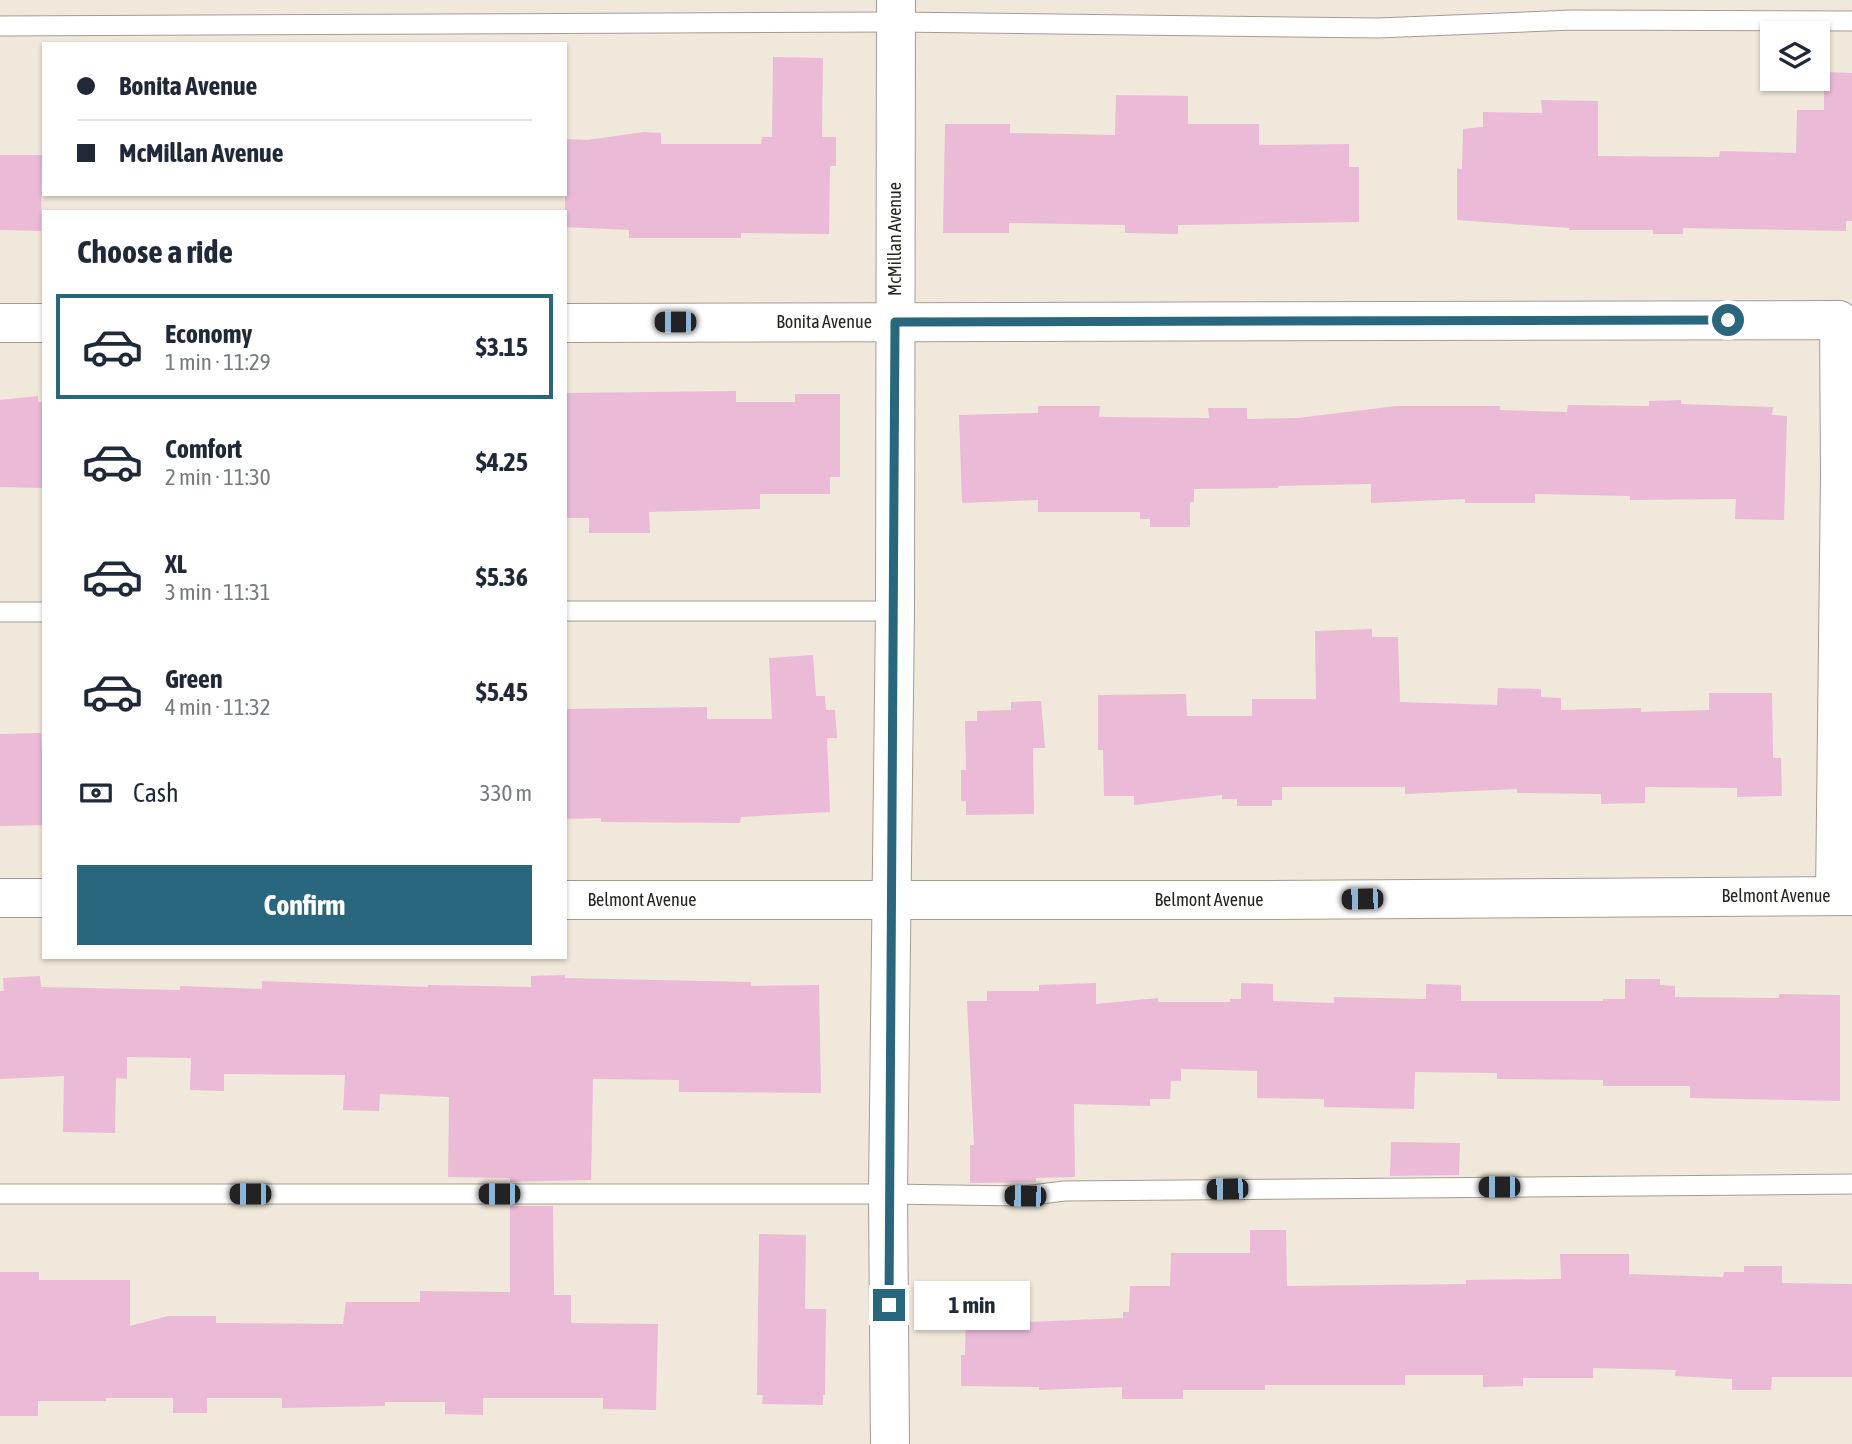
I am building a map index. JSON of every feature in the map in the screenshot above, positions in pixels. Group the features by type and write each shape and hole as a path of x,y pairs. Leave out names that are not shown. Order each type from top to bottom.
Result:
{"street":[{"name":"McMillan Avenue","path":"890,1444 888,1194 895,611 896,11"},
{"name":"Bonita Avenue","path":"567,323 1839,320 1846,463"},
{"path":"0,323 42,323"},
{"path":"1843,896 1846,463"},
{"name":"Belmont Avenue","path":"567,901 1843,896"},
{"path":"0,898 42,898"}],"lane":[{"path":"0,26 896,11 1378,28 1572,20 1852,21"},
{"path":"567,611 895,611"},
{"path":"0,612 42,612"},
{"path":"0,1194 1025,1196 1063,1191 1852,1184"}],"building":[{"path":"773,57 823,58 822,137 836,137 836,166 830,166 829,234 741,233 741,238 629,238 629,230 567,227 567,139 587,140 644,132 661,133 661,144 761,144 762,137 772,137"},
{"path":"1830,72 1852,73 1852,221 1846,221 1846,231 1683,228 1683,234 1653,234 1653,230 1569,230 1457,220 1457,168 1462,169 1463,129 1483,127 1483,112 1542,113 1541,100 1598,101 1598,156 1719,157 1720,151 1796,153 1797,110 1824,110 1824,91 1830,91"},
{"path":"1116,95 1188,96 1188,124 1259,124 1259,145 1349,144 1349,167 1359,167 1359,222 1178,225 1178,234 1125,233 1125,225 1009,223 1009,233 943,233 945,124 1010,124 1010,133 1115,135"},
{"path":"0,155 42,155 41,231 0,230"},
{"path":"736,391 736,402 795,402 795,394 840,394 840,477 830,477 830,494 760,494 760,509 649,512 650,533 589,533 589,518 567,518 567,393"},
{"path":"38,396 38,402 42,402 42,488 0,487 0,400"},
{"path":"1681,400 1681,404 1773,407 1772,415 1787,416 1784,520 1735,519 1736,499 1630,500 1630,496 1535,494 1535,503 1465,503 1465,499 1371,503 1371,484 1194,489 1194,502 1190,502 1190,527 1150,527 1150,519 1140,519 1140,512 1038,512 1038,500 962,503 959,415 1038,413 1038,406 1100,406 1099,417 1209,418 1208,408 1247,408 1247,419 1298,418 1396,406 1500,406 1500,410 1567,412 1568,405 1649,406 1649,401"},
{"path":"1372,629 1372,637 1398,637 1400,702 1497,705 1498,688 1541,689 1541,697 1561,698 1561,710 1641,708 1641,712 1709,710 1709,693 1772,693 1773,758 1781,758 1782,796 1737,797 1737,788 1645,787 1645,803 1601,804 1601,794 1517,793 1517,789 1405,794 1405,787 1282,787 1282,800 1272,800 1272,806 1237,806 1237,799 1222,799 1222,795 1134,805 1134,796 1104,796 1103,750 1098,750 1098,695 1186,694 1187,716 1252,716 1252,699 1316,699 1315,631"},
{"path":"813,655 816,696 825,696 826,710 835,710 837,738 827,738 830,812 741,817 740,823 601,822 601,818 567,819 567,709 707,707 707,719 772,719 769,658"},
{"path":"1041,701 1045,748 1033,748 1034,814 966,815 966,801 961,801 961,770 966,770 965,721 977,721 977,711 1011,710 1011,702"},
{"path":"41,733 42,825 0,826 0,734"},
{"path":"565,975 565,978 751,982 751,986 819,985 821,1093 679,1092 679,1080 593,1079 591,1180 510,1182 510,1178 448,1177 449,1097 380,1094 379,1111 343,1110 345,1075 224,1074 224,1091 190,1090 191,1058 127,1057 127,1079 116,1078 115,1133 63,1132 64,1076 0,1079 0,991 4,991 3,978 40,976 41,987 180,990 180,986 262,989 262,981 428,987 531,987 531,976"},
{"path":"1625,979 1660,979 1660,985 1675,986 1675,997 1779,998 1779,994 1840,995 1840,1101 1690,1098 1690,1086 1603,1086 1603,1080 1497,1079 1497,1073 1415,1072 1414,1109 1324,1107 1324,1099 1257,1098 1257,1071 1181,1069 1181,1081 1171,1081 1170,1099 1150,1099 1150,1106 1074,1104 1075,1177 1036,1178 1036,1182 970,1183 970,1145 974,1145 967,1001 987,1001 987,991 1039,991 1039,985 1096,983 1096,1004 1158,998 1158,1002 1230,1002 1230,999 1241,999 1241,983 1273,984 1273,1001 1334,1003 1334,997 1426,999 1426,984 1461,985 1461,1001 1603,1001 1625,999"},
{"path":"1391,1142 1460,1143 1459,1175 1390,1176"},
{"path":"510,1206 553,1206 554,1295 571,1295 571,1323 658,1324 656,1410 603,1409 603,1398 483,1398 483,1415 445,1414 445,1402 385,1402 385,1406 282,1408 282,1398 207,1398 207,1413 173,1413 173,1398 106,1398 106,1401 38,1401 38,1416 0,1416 0,1272 39,1272 39,1280 130,1280 130,1326 168,1316 216,1316 216,1323 343,1324 346,1302 420,1302 420,1291 510,1292"},
{"path":"1250,1230 1286,1230 1287,1286 1466,1284 1466,1280 1561,1279 1560,1254 1629,1254 1629,1274 1723,1277 1724,1272 1744,1272 1744,1266 1782,1266 1782,1283 1852,1284 1852,1377 1772,1377 1771,1390 1732,1390 1732,1379 1675,1376 1676,1370 1593,1368 1593,1378 1523,1378 1523,1386 1483,1387 1483,1375 1405,1375 1405,1385 1265,1385 1265,1390 1183,1390 1183,1399 1122,1399 1122,1387 1039,1390 1039,1387 961,1386 966,1305 1028,1306 1028,1322 1123,1318 1123,1312 1129,1312 1130,1286 1170,1286 1171,1253 1250,1253"},
{"path":"759,1234 806,1235 805,1309 826,1309 823,1405 762,1404 763,1395 757,1395"}],"route":[{"path":"889,1305 895,322 1728,320"}]}
